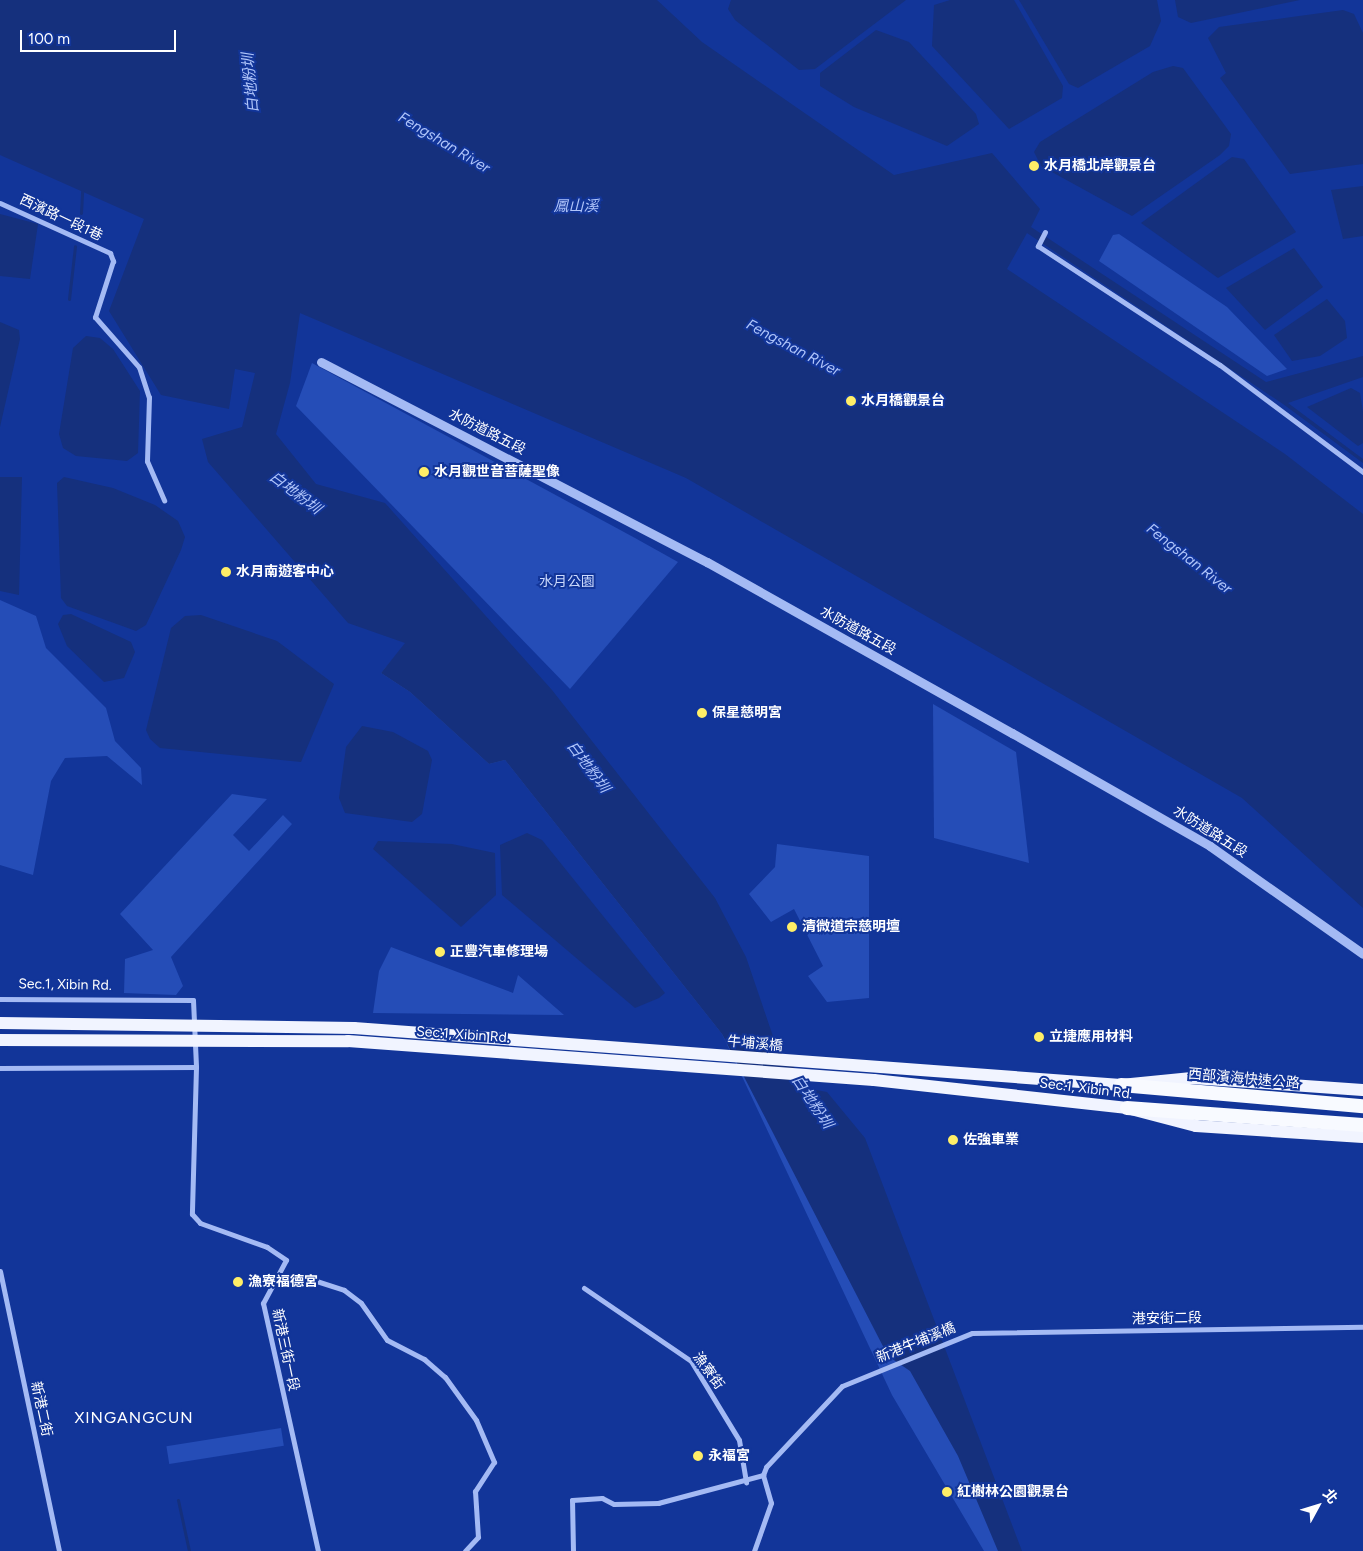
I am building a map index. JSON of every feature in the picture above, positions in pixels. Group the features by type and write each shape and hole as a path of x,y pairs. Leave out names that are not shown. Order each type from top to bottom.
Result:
{"highway":[{"name":"西部濱海快速公路","path":"1121,1085 1363,1106"},
{"path":"1127,1108 1363,1125"}],"main road":[{"name":"Sec.1, Xibin Rd.","path":"0,1023 354,1028 706,1055"},
{"name":"Sec.1, Xibin Rd.","path":"0,1040 195,1043 348,1041 729,1071"},
{"name":"牛埔溪橋","path":"706,1055 803,1069"},
{"name":"Sec.1, Xibin Rd.","path":"803,1069 1121,1085 1192,1078 1363,1090"},
{"name":"Sec.1, Xibin Rd.","path":"803,1069 1127,1108 1196,1126 1363,1137"},
{"name":"牛埔溪橋","path":"729,1071 803,1069"}],"street":[{"name":"西濱路一段1巷","path":"0,203 110,253 113,261 95,317 139,367 149,397 146,461 164,500"},
{"path":"1045,232 1038,246 1220,365 1363,472"},
{"name":"水防道路五段","path":"321,362 707,562 1020,738 1210,846 1363,954"},
{"name":"Sec.1, Xibin Rd.","path":"0,999 192,1000 196,1067"},
{"path":"0,1068 196,1067"},
{"name":"新港三街一段","path":"196,1067 192,1214 200,1223 278,1252 286,1260 263,1303 318,1551"},
{"name":"新港二街","path":"0,1272 59,1551"},
{"path":"279,1276 311,1278 344,1290 361,1303 387,1340 424,1359 445,1377 476,1420 494,1462 475,1491 478,1537 465,1551"},
{"name":"漁寮街","path":"584,1288 691,1361 739,1440 746,1482"},
{"name":"港安街二段","path":"972,1333 1363,1327"},
{"name":"新港牛埔溪橋","path":"763,1475 842,1386 972,1333"},
{"path":"573,1551 572,1500 602,1498 614,1504 658,1503 746,1482 763,1475 771,1503 754,1551"}],"green space":[{"path":"1119,234 1227,307 1287,369 1267,376 1099,261 1113,235"},
{"name":"水月公園","path":"312,363 678,562 570,689 296,406"},
{"path":"0,600 36,616 46,648 106,708 115,741 141,768 142,785 107,756 65,758 51,781 33,875 0,865"},
{"path":"406,643 829,1137 1003,1551 984,1551 892,1395 722,1034 505,760 489,764 410,692 381,673"},
{"path":"933,704 1016,752 1029,863 934,838"},
{"path":"232,794 267,799 233,835 249,851 283,815 292,824 171,957 183,986 176,995 124,993 125,959 153,950 120,914"},
{"path":"777,844 869,856 869,998 827,1002 808,976 823,966 794,909 771,922 749,894 775,867"},
{"path":"391,947 513,993 518,975 564,1015 373,1013 379,971"},
{"path":"281,1428 284,1446 169,1464 166,1446"}],"water":[{"name":"鳳山溪","path":"0,0 657,0 702,42 894,175 992,153 1040,209 1031,227 1266,382 1363,356 1363,377 1288,403 1363,459 1363,463 1283,404 1027,233 1007,269 1285,454 1363,514 1363,908 1242,798 686,478 300,313 290,383 276,434 316,484 385,503 552,690 715,898 746,957 778,1051 789,1058 806,1088 827,1092 865,1138 1022,1551 998,1551 958,1456 910,1371 888,1356 722,1034 505,760 489,764 410,692 381,673 405,643 348,623 208,462 202,439 242,427 255,373 235,369 229,409 161,395 109,311 144,219 0,155"},
{"path":"731,0 906,0 815,69 799,70 735,20 728,9"},
{"path":"950,0 1014,0 1063,86 1062,98 1009,129 932,46 934,5"},
{"path":"1019,0 1157,0 1161,21 1150,46 1078,88 1069,84"},
{"path":"1175,0 1300,0 1191,23 1178,17"},
{"path":"1343,10 1354,14 1363,33 1363,164 1290,174 1220,78 1226,73 1208,38 1219,27"},
{"path":"876,30 909,42 976,114 979,124 947,146 854,107 820,86 820,73"},
{"path":"1173,66 1183,68 1231,134 1229,146 1220,155 1132,216 1041,166 1034,152 1040,142 1153,72"},
{"path":"1232,157 1244,159 1296,232 1218,278 1141,223"},
{"path":"1363,186 1363,236 1343,239 1331,190"},
{"path":"0,214 38,224 30,279 0,276"},
{"path":"1294,248 1323,287 1265,330 1226,288"},
{"path":"1327,299 1345,321 1347,338 1320,356 1292,361 1274,335"},
{"path":"0,322 19,330 20,339 0,427"},
{"path":"86,336 100,338 113,349 140,391 138,453 127,461 76,456 63,448 59,434 73,348"},
{"path":"1351,388 1360,393 1363,412 1363,443 1358,446 1307,407"},
{"path":"0,477 22,477 19,595 0,591"},
{"path":"64,477 113,488 155,505 178,521 185,537 181,550 146,625 136,631 67,606 61,598 57,483"},
{"path":"71,614 131,642 135,652 124,678 104,682 67,646 58,624 63,615"},
{"path":"201,615 277,641 334,684 301,762 160,748 150,739 146,730 171,628 185,616"},
{"path":"362,726 393,732 428,751 432,760 422,814 412,822 345,813 339,798 346,747"},
{"path":"527,833 542,840 665,993 659,998 635,1008 502,895 500,845"},
{"path":"378,841 452,844 495,853 496,895 461,927 373,849"}],"waterway":[{"path":"81,213 82,191"},
{"path":"69,299 75,246"},
{"name":"白地粉圳","path":"178,1500 189,1551"}],"place":[{"name":"水月橋北岸觀景台","path":"1034,166"},
{"name":"水月橋觀景台","path":"851,401"},
{"name":"水月觀世音菩薩聖像","path":"424,472"},
{"name":"水月南遊客中心","path":"226,572"},
{"name":"保星慈明宮","path":"702,713"},
{"name":"清微道宗慈明壇","path":"792,927"},
{"name":"正豐汽車修理場","path":"440,952"},
{"name":"立捷應用材料","path":"1039,1037"},
{"name":"佐強車業","path":"953,1140"},
{"name":"漁寮福德宮","path":"238,1282"},
{"name":"永福宮","path":"698,1456"},
{"name":"紅樹林公園觀景台","path":"947,1492"}],"district":[{"name":"XINGANGCUN","path":"134,1418"}],"water label":[{"name":"Fengshan River","path":"444,143"},
{"name":"Fengshan River","path":"793,348"},
{"name":"Fengshan River","path":"1189,559"}]}
